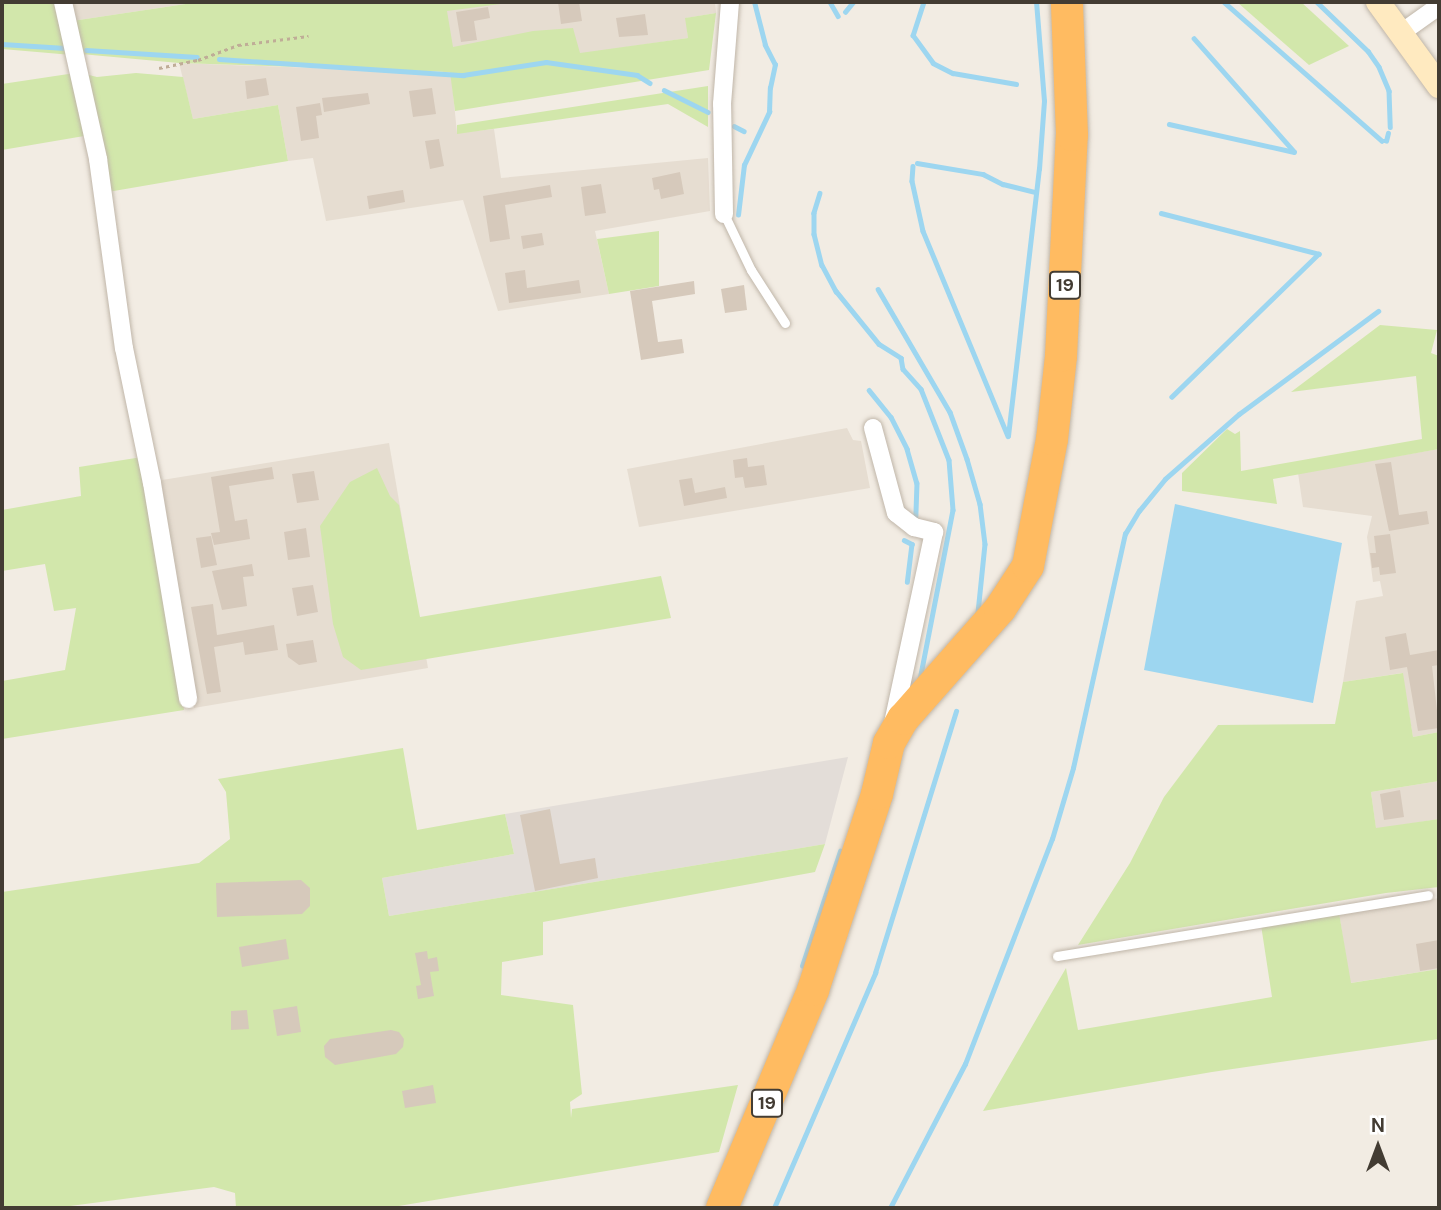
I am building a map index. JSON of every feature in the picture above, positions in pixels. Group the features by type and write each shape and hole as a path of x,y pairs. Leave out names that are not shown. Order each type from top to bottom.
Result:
{"highway":[{"name":"19","path":"722,1208 813,990 877,794 889,743 903,719 1000,609 1028,566 1052,439 1061,356 1072,147 1067,2"}],"main road":[{"path":"1378,2 1439,86"}],"street":[{"path":"63,2 98,159 124,348 152,483 188,699"},
{"path":"724,214 722,104 730,2"},
{"path":"1401,33 1439,6"},
{"path":"873,428 896,513 914,527 934,532 889,743"}],"lane":[{"path":"724,214 751,270 785,323"},
{"path":"1057,956 1428,895"}],"path":[{"path":"159,68 198,60 237,45 309,36"}],"shaded area":[{"path":"68,2 199,2 72,21"},
{"path":"427,2 715,2 716,13 686,18 688,38 451,73 457,133 494,129 501,178 708,158 710,211 595,231 609,294 498,311 463,200 326,221 313,158 288,161 278,105 193,119 179,63 443,73"},
{"path":"847,428 853,440 861,441 870,488 639,527 627,469"},
{"path":"389,443 428,668 194,708 156,481"},
{"path":"1439,449 1439,732 1413,737 1402,673 1343,682 1356,601 1383,596 1380,581 1373,582 1367,537 1372,516 1303,507 1298,473"},
{"path":"848,757 825,844 389,916 382,878 514,854 505,814"},
{"path":"1439,781 1439,819 1376,829 1371,792"},
{"path":"1439,898 1439,969 1350,983 1339,913"}],"green space":[{"path":"2,2 58,2 72,55 2,49"},
{"path":"199,2 515,2 447,11 453,47 533,31 573,28 580,53 688,38 685,18 716,13 709,70 455,111 450,72 179,63 81,54 72,21"},
{"path":"1237,2 1301,2 1349,46 1309,65"},
{"path":"75,73 90,135 2,150 2,84"},
{"path":"136,73 183,77 193,119 278,105 288,161 108,192 85,74 97,77"},
{"path":"708,86 708,127 668,104 457,134 457,125"},
{"path":"659,231 659,286 609,294 597,239"},
{"path":"1380,325 1437,330 1431,353 1439,356 1439,449 1273,479 1277,504 1182,491 1182,473 1227,429 1235,434 1240,431 1241,471 1422,439 1416,376 1291,392"},
{"path":"142,457 170,611 184,710 2,739 2,681 65,670 76,608 54,611 45,564 2,571 2,510 81,496 79,467"},
{"path":"377,468 390,496 399,505 420,617 661,576 671,618 361,670 343,657 333,624 320,526 350,482"},
{"path":"1403,673 1413,737 1439,732 1439,781 1371,792 1376,828 1439,819 1439,887 1386,893 1078,945 1130,863 1164,797 1218,725 1335,724 1343,682"},
{"path":"403,748 417,830 505,814 514,854 382,878 389,916 825,844 815,872 543,922 543,955 502,962 501,995 573,1005 582,1094 570,1102 571,1118 572,1109 738,1085 719,1152 387,1208 236,1208 235,1193 214,1187 55,1208 2,1208 2,892 199,863 230,839 226,792 218,779"},
{"path":"1339,913 1351,983 1439,969 1439,1039 1212,1072 983,1111 1066,968 1078,1030 1272,997 1261,925"}],"water":[{"path":"1175,504 1342,543 1313,703 1144,670"}],"building":[{"path":"558,2 579,2 582,21 561,24"},
{"path":"488,7 490,18 474,21 477,40 461,42 456,12"},
{"path":"645,14 648,35 619,37 616,18"},
{"path":"266,78 269,95 247,99 245,81"},
{"path":"432,88 436,114 413,117 409,91"},
{"path":"368,93 370,104 324,112 322,98"},
{"path":"320,103 322,115 316,116 319,138 301,141 296,107"},
{"path":"439,139 444,166 430,169 425,141"},
{"path":"680,172 684,194 661,199 659,189 654,190 652,178"},
{"path":"601,184 606,213 585,216 581,187"},
{"path":"550,185 552,197 505,205 510,239 490,242 483,196"},
{"path":"403,190 405,202 369,209 367,196"},
{"path":"542,233 544,245 523,249 521,236"},
{"path":"525,270 527,288 579,280 581,293 509,303 505,273"},
{"path":"694,281 695,294 652,301 658,342 682,339 684,353 641,360 630,291"},
{"path":"744,285 747,310 725,313 721,289"},
{"path":"747,458 748,467 764,465 767,485 745,488 743,477 735,478 733,460"},
{"path":"1391,462 1399,515 1427,511 1429,524 1389,531 1375,464"},
{"path":"272,467 274,479 229,486 235,521 247,519 250,539 214,545 211,533 220,532 211,477"},
{"path":"314,471 319,500 297,503 292,474"},
{"path":"692,478 695,493 725,487 727,498 684,506 679,480"},
{"path":"306,528 310,557 288,560 284,532"},
{"path":"1390,534 1396,573 1380,575 1379,567 1372,568 1370,553 1376,553 1374,536"},
{"path":"211,536 217,565 201,568 196,538"},
{"path":"252,564 254,576 243,577 247,606 222,610 212,571"},
{"path":"313,585 318,612 297,616 292,588"},
{"path":"213,604 217,635 274,625 278,650 245,655 243,642 214,647 221,692 207,694 191,607"},
{"path":"1406,633 1410,655 1439,650 1439,665 1432,666 1439,728 1418,731 1407,667 1390,670 1385,637"},
{"path":"313,640 317,662 299,665 288,657 286,644"},
{"path":"1400,790 1404,817 1384,820 1380,794"},
{"path":"550,809 560,864 595,858 598,878 535,891 520,815"},
{"path":"301,880 310,888 310,906 302,914 217,917 216,883"},
{"path":"286,939 289,959 242,967 239,947"},
{"path":"1439,940 1439,968 1420,971 1416,944"},
{"path":"427,951 428,959 437,957 439,971 430,972 434,996 418,999 416,986 421,985 415,953"},
{"path":"297,1006 301,1032 277,1036 273,1010"},
{"path":"247,1010 249,1029 231,1030 231,1011"},
{"path":"391,1030 399,1032 404,1039 403,1047 396,1054 335,1065 325,1057 324,1046 330,1039"},
{"path":"433,1085 436,1103 405,1108 402,1091"}],"waterway":[{"path":"738,215 744,165 769,112 775,65 765,45 754,2"},
{"path":"830,2 838,16"},
{"path":"845,12 853,2"},
{"path":"924,2 913,35 933,63 953,73 1016,84"},
{"path":"1008,436 1039,169 1044,101 1036,2"},
{"path":"1224,2 1382,141 1386,141 1388,133"},
{"path":"1317,2 1368,51 1379,67 1389,91 1390,127"},
{"path":"1169,124 1294,152 1194,39"},
{"path":"2,44 65,48"},
{"path":"86,50 197,57"},
{"path":"219,59 463,75 546,62 637,75 650,83"},
{"path":"664,90 708,112"},
{"path":"734,126 744,131"},
{"path":"917,163 983,174 1003,184 1035,192"},
{"path":"913,166 912,181 923,231 1008,436"},
{"path":"820,193 814,213 814,234 822,265 836,291 879,344 901,358 903,369 921,389 949,460 953,510 920,679"},
{"path":"1161,213 1319,254 1172,397"},
{"path":"878,289 950,412 967,459 980,504 985,544 978,613"},
{"path":"890,1208 965,1064 1052,839 1073,768 1125,534 1139,511 1165,479 1239,414 1378,311"},
{"path":"869,390 891,417 907,449 917,483 916,516"},
{"path":"904,540 912,544 907,582"},
{"path":"774,1208 875,973 956,711"},
{"path":"802,966 840,851"}]}
